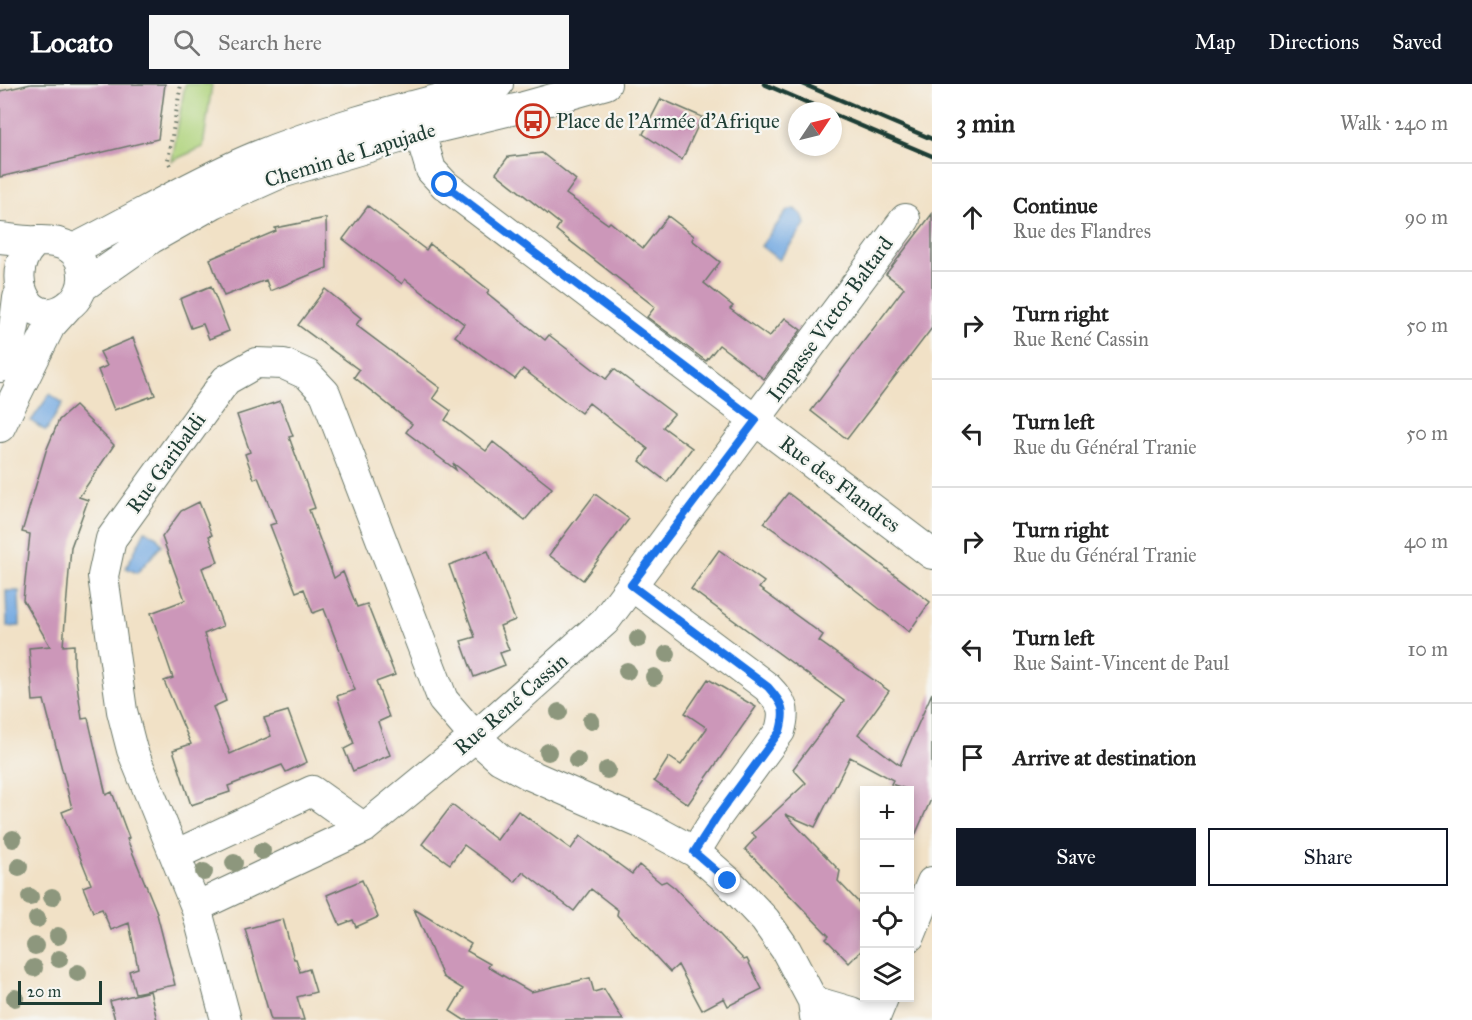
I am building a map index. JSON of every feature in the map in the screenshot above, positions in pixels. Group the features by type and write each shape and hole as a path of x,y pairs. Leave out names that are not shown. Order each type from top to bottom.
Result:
{"street":[{"name":"Chemin de Lapujade","path":"10,286 25,305 36,311 48,313 59,311 152,238 250,186 498,84"},
{"name":"Chemin de Lapujade","path":"72,250 247,161 350,124 524,107 606,84"},
{"name":"Rue des Flandres","path":"416,119 431,170 445,185 932,554"},
{"name":"Impasse Victor Baltard","path":"756,420 905,219"},
{"path":"0,238 51,240 62,243 72,250 83,267 76,296 50,326 0,427"},
{"path":"0,367 8,352 14,332 10,286 13,264 27,246 37,241"},
{"name":"Rue Garibaldi","path":"226,1020 196,906 132,750 122,711 103,576 111,539 225,380 256,363 284,364 308,375 325,393 443,700 475,737 500,759 528,774 645,825 694,852 728,881 765,921 786,950 807,1014"},
{"name":"Rue René Cassin","path":"196,906 364,828 475,737 605,621 756,420"},
{"path":"631,585 768,687 780,700 784,714 780,731 694,852"},
{"path":"175,855 312,791 364,828"},
{"path":"914,924 932,882"},
{"path":"874,1020 882,1002"},
{"path":"807,1014 851,1012 868,1020"}],"path":[{"path":"176,196 168,160 181,84"}],"green space":[{"path":"185,84 212,84 203,147 172,161"}],"water":[{"path":"794,209 802,216 805,225 779,260 761,246 787,211"},
{"path":"50,394 63,403 46,431 31,421"},
{"path":"145,531 157,537 162,545 137,573 126,568"},
{"path":"6,591 19,591 20,626 7,627"}],"building":[{"path":"31,84 165,84 158,139 0,177 0,91"},
{"path":"661,99 702,117 682,160 643,134"},
{"path":"542,153 576,180 566,194 608,224 610,222 643,248 668,216 694,236 692,240 720,262 704,283 733,306 730,309 769,337 785,318 801,330 764,379 719,345 706,361 647,317 655,307 556,230 560,224 496,173 508,157"},
{"path":"368,206 426,250 430,244 489,290 487,293 545,340 549,335 606,379 614,369 674,414 663,427 692,448 667,482 640,461 648,449 589,403 581,413 523,369 515,379 455,336 464,324 405,279 402,284 343,239"},
{"path":"932,214 932,328 847,439 811,411 904,288 886,274"},
{"path":"326,218 327,268 270,291 266,280 224,296 210,259 276,231 275,228"},
{"path":"211,286 229,331 209,339 203,324 191,328 180,299"},
{"path":"325,289 361,318 356,325 440,388 433,398 451,411 445,420 486,451 493,442 552,488 525,520 453,463 456,470 406,432 412,424 354,377 359,370 298,325"},
{"path":"133,338 155,395 114,410 98,370 107,366 100,352"},
{"path":"280,401 293,436 289,437 315,508 309,510 334,578 343,572 357,607 367,604 395,675 376,682 389,717 378,722 390,755 353,771 344,749 354,744 337,696 355,690 324,609 313,613 304,589 296,592 270,525 276,523 258,477 254,479 245,454 250,452 237,415"},
{"path":"75,406 114,445 79,497 88,500 71,547 63,646 74,645 74,664 82,719 88,718 106,795 112,792 129,838 127,839 156,910 175,985 135,993 129,971 138,968 129,923 111,930 102,909 93,912 83,887 91,884 62,812 72,808 44,700 33,701 29,648 50,646 23,600 30,534 22,532 46,451 59,420"},
{"path":"788,493 930,602 909,632 816,559 764,523"},
{"path":"595,494 629,519 583,580 549,555"},
{"path":"199,502 212,535 209,536 218,562 202,568 223,626 204,634 226,701 213,707 230,754 271,736 264,718 288,711 307,762 286,772 282,765 228,786 230,792 191,805 173,750 191,744 164,681 173,678 151,613 185,600 162,537 181,511"},
{"path":"719,550 764,582 759,588 823,635 819,641 889,691 858,734 900,765 932,693 932,797 914,838 914,786 891,784 893,780 850,757 815,827 785,814 840,871 838,881 860,904 860,952 849,963 826,939 829,936 745,849 756,837 752,833 806,783 793,769 844,701 691,589"},
{"path":"488,551 515,620 500,626 509,650 500,653 505,665 474,677 461,641 475,637 449,565"},
{"path":"708,679 756,707 688,804 654,781 669,757 681,765 707,728 685,713"},
{"path":"452,805 497,840 518,811 571,849 580,836 632,874 639,865 661,883 666,881 744,960 747,959 762,989 728,1006 724,998 702,1010 678,965 670,972 617,915 618,910 591,889 574,911 523,872 515,882 464,845 450,864 422,844"},
{"path":"362,880 378,917 356,927 353,920 340,925 327,895"},
{"path":"414,909 471,944 467,951 490,964 488,967 531,992 590,978 594,992 604,989 623,1020 464,1020 450,1011 463,989 443,977"},
{"path":"283,919 294,959 296,959 300,972 309,969 316,992 297,997 304,1020 271,1020 245,929"},
{"path":"150,991 157,1020 115,1020 110,1001"}],"railway":[{"path":"764,84 806,102"},
{"path":"803,84 932,139"},
{"path":"842,118 932,156"}],"place":[{"name":"Place de l'Armée d'Afrique","path":"533,121"}],"route":[{"path":"445,185 756,420 631,585 768,687 780,700 784,714 780,731 694,852 728,881"}]}
